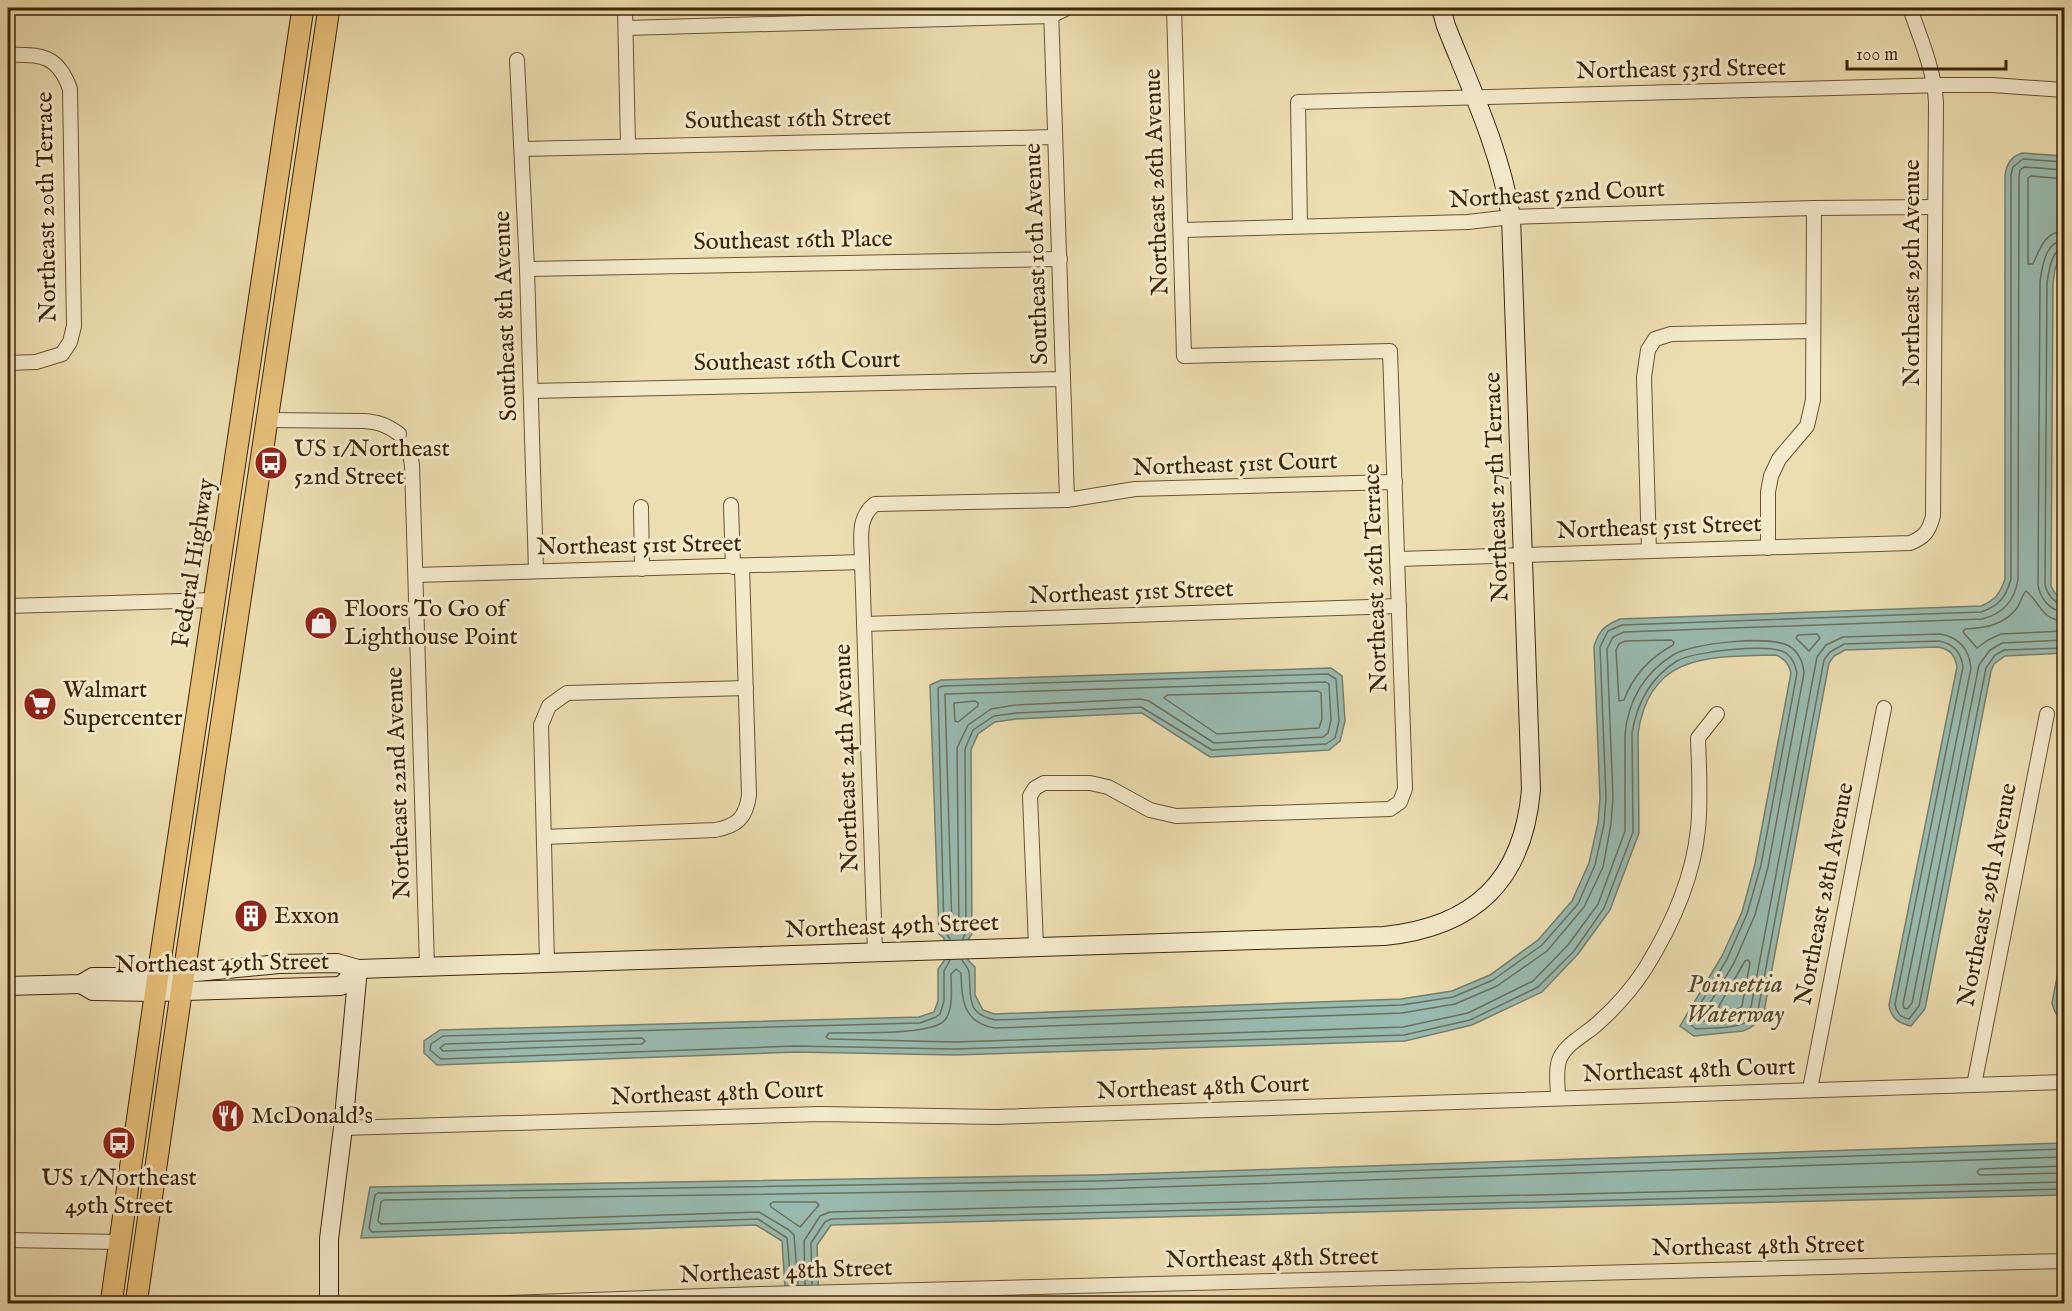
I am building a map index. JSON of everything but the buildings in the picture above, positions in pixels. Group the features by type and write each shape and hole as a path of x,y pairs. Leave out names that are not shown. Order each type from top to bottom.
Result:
{"main road":[{"name":"Federal Highway","path":"111,1304 156,984 303,8"},
{"name":"Federal Highway","path":"139,1297 182,982 329,8"},
{"path":"285,128 292,160 304,173"},
{"path":"277,184 290,198 296,226"},
{"path":"248,372 252,394 267,420"},
{"path":"227,516 238,548 247,551"},
{"path":"214,600 222,613 232,654"},
{"path":"119,1242 126,1248 131,1258 139,1297"}],"street":[{"path":"625,8 628,146"},
{"path":"626,28 1051,12 1067,8"},
{"name":"Northeast 26th Avenue","path":"1174,8 1184,356 1390,351"},
{"name":"Northeast 27th Terrace","path":"1426,929 1451,920 1476,904 1494,888 1508,870 1521,845 1529,817 1531,790 1511,217 1506,185 1494,144 1446,26 1441,8"},
{"name":"Northeast 29th Avenue","path":"1910,8 1935,86 1933,516 1930,530 1922,539"},
{"name":"Southeast 10th Avenue","path":"1051,12 1067,500"},
{"name":"Northeast 20th Terrace","path":"8,55 33,54 53,60 64,72 70,89 74,326 70,342 62,354 36,362 8,363"},
{"name":"Southeast 8th Avenue","path":"518,60 536,572"},
{"name":"Northeast 53rd Street","path":"1300,226 1298,102 1992,85 2064,90"},
{"name":"Southeast 16th Street","path":"522,149 1055,137"},
{"name":"Northeast 52nd Court","path":"1182,230 1468,222 1493,217 1934,207"},
{"path":"1768,548 1768,492 1771,476 1779,459 1807,426 1813,400 1814,208"},
{"name":"Southeast 16th Place","path":"527,269 1060,259"},
{"path":"1649,551 1644,377 1648,350 1655,339 1671,334 1813,331"},
{"name":"Northeast 26th Terrace","path":"1036,946 1030,796 1035,788 1044,783 1090,783 1108,787 1150,810 1176,816 1390,808 1400,802 1405,789 1390,351"},
{"name":"Southeast 16th Court","path":"531,391 1063,379"},
{"path":"267,420 364,420 388,426 399,434"},
{"name":"Northeast 22nd Avenue","path":"410,454 416,575 427,966"},
{"name":"Northeast 51st Court","path":"1067,500 1112,492 1395,482"},
{"name":"Northeast 24th Avenue","path":"875,952 862,562 862,522 865,511 875,504 1067,500"},
{"path":"544,837 715,830 730,827 740,819 747,807 749,795 746,688 731,505"},
{"path":"641,507 642,569"},
{"name":"Northeast 51st Street","path":"1398,559 1910,543 1922,539"},
{"name":"Northeast 51st Street","path":"416,575 862,562"},
{"path":"8,606 214,600"},
{"name":"Northeast 51st Street","path":"865,624 1399,606"},
{"path":"547,962 541,725 549,706 567,693 746,688"},
{"name":"Northeast 28th Avenue","path":"1810,1089 1884,708"},
{"path":"1558,1098 1558,1065 1561,1055 1597,1024 1631,988 1653,956 1677,910 1690,870 1698,832 1700,804 1698,738 1718,714"},
{"name":"Northeast 29th Avenue","path":"1974,1085 2047,714"},
{"name":"Northeast 49th Street","path":"8,986 81,984 93,977 156,984 182,982 341,986 358,969 1384,936 1426,929"},
{"path":"329,1304 329,1239 343,1128 358,969"},
{"name":"Northeast 48th Court","path":"343,1128 820,1114 996,1117 2064,1082"},
{"path":"8,1240 119,1242"},
{"name":"Northeast 48th Street","path":"480,1304 760,1294 2064,1262"}],"water":[{"name":"Poinsettia Waterway","path":"2022,153 2064,156 2064,248 2055,269 2053,283 2051,586 2055,593 2064,600 2064,653 2005,656 1994,664 1991,671 1925,1009 1911,1026 1896,1020 1889,1005 1957,667 1951,653 1938,647 1845,650 1834,656 1829,663 1764,1012 1755,1024 1743,1031 1694,1036 1680,1026 1722,956 1742,912 1755,864 1791,673 1786,662 1776,655 1707,659 1669,673 1655,687 1644,707 1638,734 1639,833 1610,910 1578,954 1542,992 1472,1025 1405,1041 955,1055 796,1052 437,1065 424,1053 424,1041 440,1030 919,1017 934,1012 938,1001 938,969 944,961 944,938 939,934 930,685 941,680 1331,668 1342,676 1345,721 1340,741 1329,750 1210,757 1142,713 1016,719 995,722 978,734 971,750 972,934 969,938 968,960 975,967 975,995 983,1010 994,1014 1401,999 1452,991 1490,975 1538,940 1572,901 1589,863 1598,823 1600,798 1594,646 1606,626 1620,619 1981,606 1999,593 2005,579 2005,175 2010,161"},
{"path":"2064,941 2064,1020 2056,1013 2052,1003"},
{"path":"2064,1143 2064,1195 831,1225 817,1245 819,1303 786,1303 782,1241 756,1225 361,1238 370,1187 1096,1175"}],"place":[{"name":"US 1/Northeast 52nd Street","path":"271,463"},
{"name":"Floors To Go of Lighthouse Point","path":"321,623"},
{"name":"Walmart Supercenter","path":"40,704"},
{"name":"Exxon","path":"251,916"},
{"name":"McDonald's","path":"228,1116"},
{"name":"US 1/Northeast 49th Street","path":"119,1143"}]}
